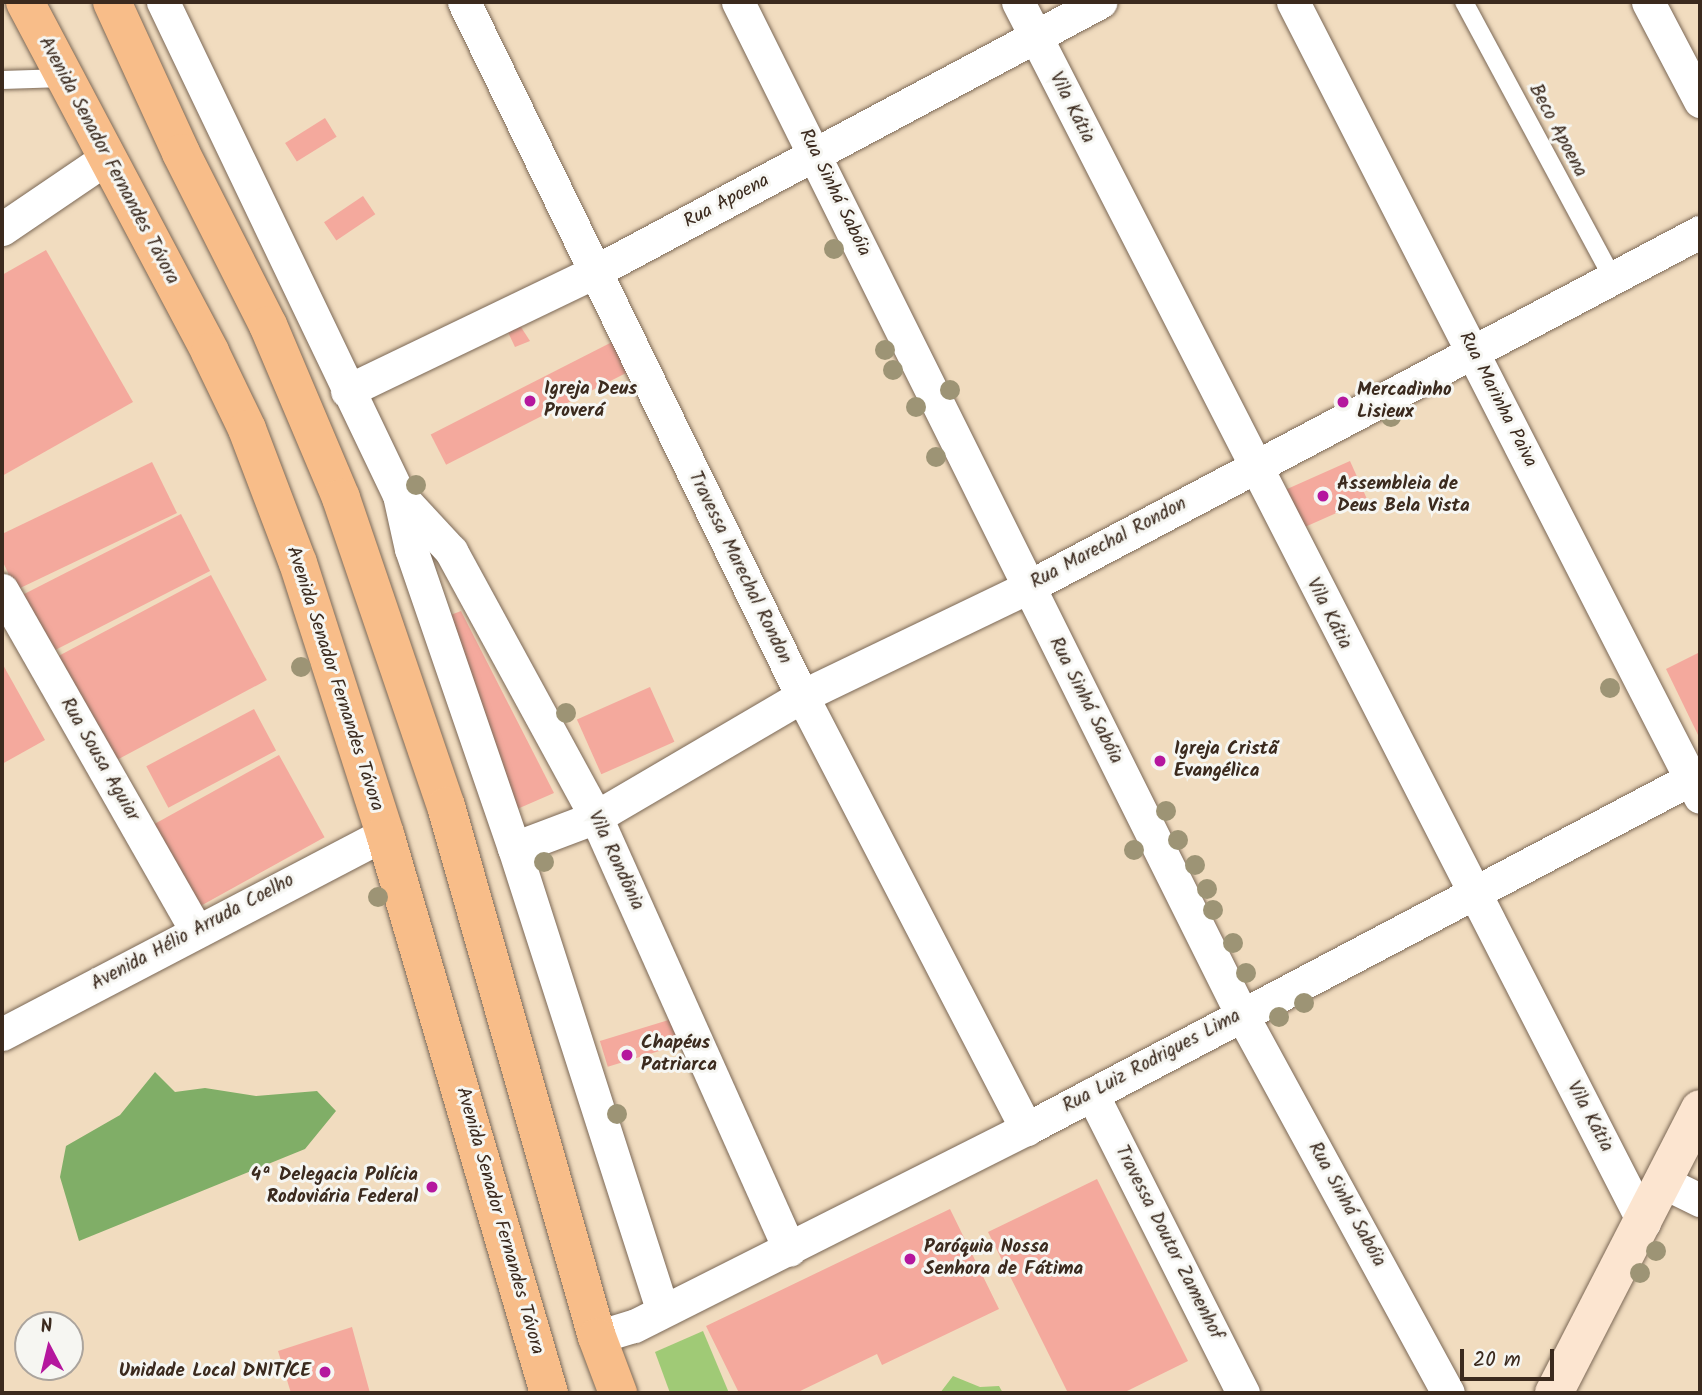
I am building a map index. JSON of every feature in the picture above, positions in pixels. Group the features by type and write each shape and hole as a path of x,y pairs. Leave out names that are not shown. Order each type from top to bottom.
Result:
{"main road":[{"name":"Avenida Senador Fernandes Távora","path":"25,2 247,429 336,672 549,1393"},
{"path":"112,2 181,153 268,326 341,498 446,806 597,1337 618,1393"},
{"path":"1554,1393 1644,1223 1700,1109"}],"street":[{"path":"163,2 399,495 411,549 514,848 662,1310"},
{"name":"Travessa Marechal Rondon","path":"464,2 802,696 1026,1129"},
{"name":"Rua Sinhá Sabóia","path":"738,2 1242,1015 1448,1393"},
{"name":"Vila Kátia","path":"1018,2 1253,467 1644,1223"},
{"name":"Rua Apoena","path":"347,391 594,272 1100,2"},
{"name":"Rua Marinha Paiva","path":"1293,2 1697,784"},
{"path":"1648,2 1700,101"},
{"path":"2,229 105,159"},
{"name":"Rua Marechal Rondon","path":"514,848 596,817 802,696 1028,587 1700,232"},
{"name":"Vila Rondônia","path":"399,495 451,551 596,817 790,1250"},
{"name":"Rua Sousa Aguiar","path":"2,590 196,930"},
{"name":"Rua Luiz Rodrigues Lima","path":"597,1337 790,1250 1473,895 1697,784"},
{"name":"Avenida Hélio Arruda Coelho","path":"2,1034 196,930 385,834"},
{"name":"Travessa Doutor Zamenhof","path":"1092,1094 1243,1393"},
{"path":"1665,1182 1700,1200"}],"lane":[{"name":"Beco Apoena","path":"1464,2 1613,279"},
{"path":"2,80 64,78"}],"green space":[{"path":"155,1072 175,1092 205,1088 256,1096 317,1091 336,1111 305,1149 79,1241 60,1177 66,1146 120,1115"},
{"path":"703,1331 729,1393 670,1393 655,1352"},
{"path":"953,1376 980,1387 999,1386 1003,1393 940,1393"}],"building":[{"path":"325,118 337,137 297,162 285,143"},
{"path":"363,196 375,214 336,241 324,222"},
{"path":"46,250 133,402 2,476 2,275"},
{"path":"519,324 530,341 515,347 507,330"},
{"name":"Igreja Deus Proverá","path":"616,340 631,370 446,465 431,434"},
{"name":"Assembleia de Deus Bela Vista","path":"1350,461 1367,499 1296,531 1279,493"},
{"path":"152,462 177,513 16,590 2,560 2,534"},
{"path":"181,514 210,571 48,654 19,597"},
{"path":"211,575 267,680 110,764 54,659"},
{"path":"461,611 554,793 508,813 448,616"},
{"path":"1700,652 1700,739 1666,669"},
{"path":"2,663 45,740 2,764"},
{"path":"650,687 674,742 601,774 577,720"},
{"path":"254,709 276,750 168,808 146,766"},
{"path":"279,755 325,837 197,908 151,826"},
{"name":"Chapéus Patriarca","path":"685,1015 693,1041 608,1067 600,1041"},
{"path":"1097,1179 1188,1361 1123,1393 1068,1393 988,1232"},
{"name":"Paróquia Nossa Senhora de Fátima","path":"950,1209 999,1309 882,1365 877,1354 796,1393 739,1393 706,1326"},
{"name":"Unidade Local DNIT/CE","path":"352,1327 370,1393 291,1393 278,1351"}],"place":[{"name":"Igreja Deus Proverá","path":"530,401"},
{"name":"Mercadinho Lisieux","path":"1343,402"},
{"name":"Assembleia de Deus Bela Vista","path":"1323,496"},
{"name":"Igreja Cristã Evangélica","path":"1160,761"},
{"name":"Chapéus Patriarca","path":"627,1055"},
{"name":"4ª Delegacia Polícia Rodoviária Federal","path":"432,1187"},
{"name":"Paróquia Nossa Senhora de Fátima","path":"910,1259"},
{"name":"Unidade Local DNIT/CE","path":"325,1372"}]}
